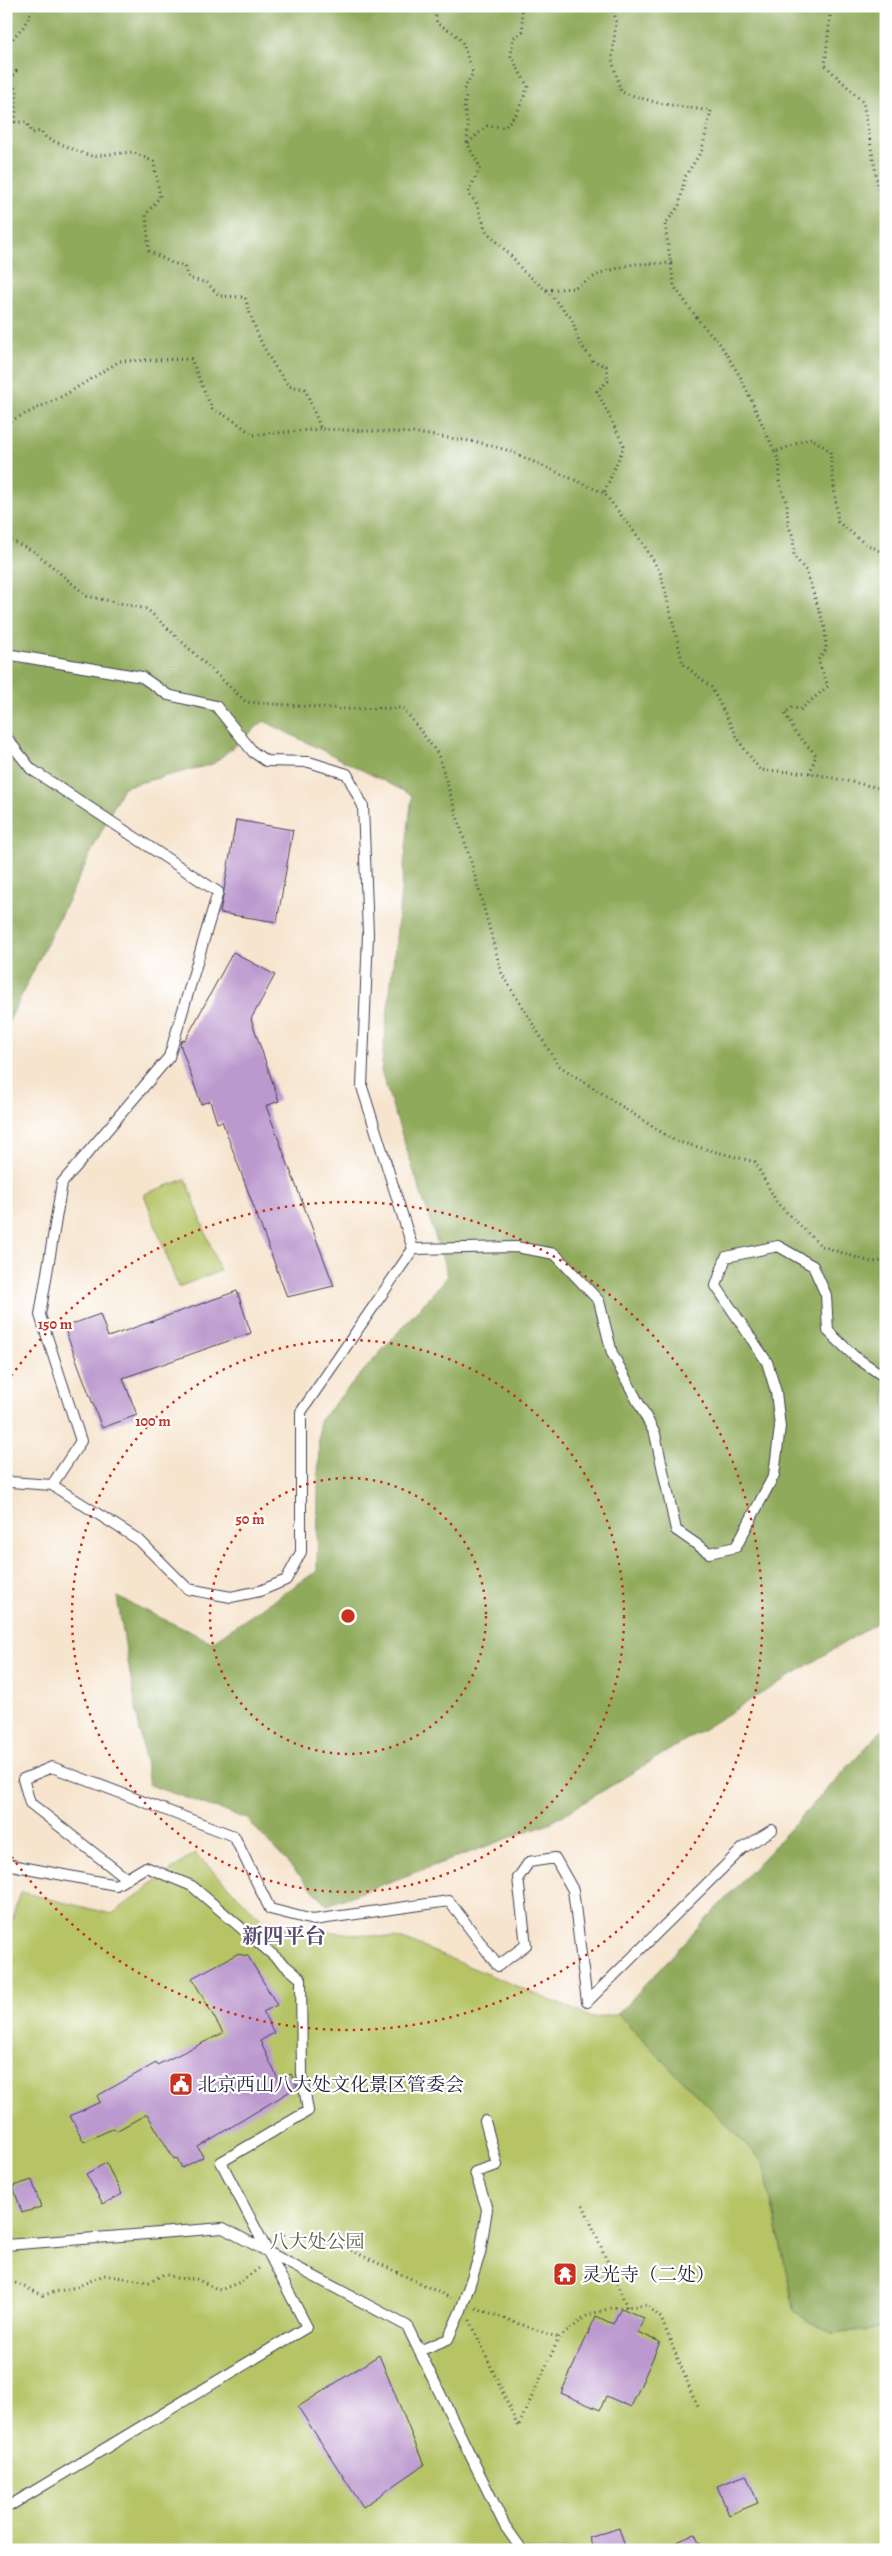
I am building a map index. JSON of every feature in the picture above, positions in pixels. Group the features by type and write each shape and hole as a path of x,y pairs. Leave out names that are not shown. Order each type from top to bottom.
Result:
{"lane":[{"path":"6,654 142,677 168,695 216,706 253,752 266,762 309,762 347,774 364,806 368,934 362,1087 413,1248"},
{"path":"6,738 31,769 218,892 169,1057 62,1183 40,1315 81,1441 52,1485"},
{"path":"413,1248 516,1247 555,1254 600,1301 612,1353 655,1434 676,1530 709,1553 736,1547 774,1475 780,1427 776,1392 767,1362 716,1286 726,1258 778,1246 814,1266 826,1295 828,1331 854,1356 886,1378"},
{"path":"6,1478 10,1482 52,1485 139,1540 188,1589 231,1597 260,1590 286,1580 301,1552 301,1412 413,1248"},
{"path":"127,1879 30,1803 23,1779 52,1767 234,1836 270,1909 314,1920 449,1901 498,1966 526,1944 518,1878 529,1862 555,1858 573,1890 588,2002 743,1848 772,1830"},
{"path":"6,1864 116,1885 146,1867 192,1886 301,1979 302,2074 308,2111 221,2162 307,2327 6,2508"},
{"path":"419,2351 448,2339 463,2304 480,2254 486,2209 475,2172 497,2165 485,2121"},
{"path":"6,2245 223,2228 407,2326 505,2526 522,2550"}],"path":[{"path":"6,46 23,27 35,6"},
{"path":"434,6 437,24 455,32 465,46 473,74 463,91 466,97 464,106 468,127 467,143 480,167 468,194 476,202 486,231 515,260 523,271 546,290 572,319 579,342 593,361 606,366 608,381 597,391 624,446 604,493"},
{"path":"467,143 487,126 505,127 517,113 528,87 511,56 513,38 523,31 521,8 517,6"},
{"path":"613,6 616,22 612,60 621,92 658,103 711,111 702,150 684,177 679,206 665,224 674,286 699,321 720,344 741,378 780,464 779,481 787,504 788,525 793,536 794,556 806,571 825,628 826,650 818,660 828,686 800,710 792,707 785,713 795,732 816,755 810,773"},
{"path":"831,6 825,65 863,102 882,207 886,208"},
{"path":"6,69 16,71 10,83 17,90 15,122 26,122 32,133 41,131 46,138 90,156 132,152 154,162 160,196 146,214 149,251 172,264 184,266 189,278 207,283 220,296 245,297 256,334 274,368 289,386 305,389 321,429"},
{"path":"546,290 574,288 601,273 633,264 672,263"},
{"path":"6,424 63,396 120,361 190,359 212,410 232,419 253,435 321,429 415,433 477,442 507,450 604,493 642,542 661,574 683,664 711,687 741,744 760,770 810,773 884,789 886,792"},
{"path":"775,452 811,438 830,450 838,522 864,542 886,554"},
{"path":"6,538 35,552 87,596 147,609 246,702 343,709 403,708 438,754 472,865 502,974 558,1065 675,1142 755,1162 777,1203 821,1246 871,1262 886,1261"},
{"path":"583,2205 627,2307"},
{"path":"259,2232 332,2241 463,2304 559,2338"},
{"path":"6,2279 43,2295 76,2287 104,2275 149,2282 164,2274 178,2278 196,2279 220,2290 238,2283 257,2270"},
{"path":"463,2304 518,2427 559,2338 588,2315 611,2308 647,2305 661,2318 698,2408"}],"green space":[{"path":"6,6 886,6 886,1617 552,1822 327,1905 247,1819 149,1785 117,1597 212,1642 317,1571 319,1421 448,1276 381,1071 412,795 264,721 213,764 123,787 6,1027"},
{"path":"186,1179 220,1271 178,1287 144,1194"},
{"path":"886,1726 886,2327 833,2334 795,2313 763,2162 618,2014"},
{"name":"八大处公园","path":"195,1853 267,1925 403,1939 593,2018 618,2014 763,2162 795,2313 833,2334 886,2327 886,2550 6,2550 6,1939 21,1892 112,1914"}],"building":[{"path":"236,820 293,830 277,922 220,913"},
{"path":"233,952 275,975 251,1019 279,1101 266,1106 334,1286 287,1297 222,1121 217,1123 210,1101 201,1104 180,1044 181,1041 186,1039"},
{"path":"237,1291 251,1333 123,1378 137,1415 102,1428 64,1327 100,1314 108,1337"},
{"path":"237,1954 248,1956 277,2005 263,2012 274,2033 260,2041 279,2081 291,2074 297,2087 198,2147 203,2157 182,2168 177,2158 174,2159 147,2114 116,2131 114,2128 84,2142 70,2116 100,2102 97,2096 156,2063 157,2065 223,2033 192,1978"},
{"path":"106,2163 122,2194 103,2204 86,2174"},
{"path":"32,2180 41,2207 22,2213 13,2186"},
{"path":"621,2308 644,2318 638,2332 660,2342 631,2407 606,2396 600,2410 561,2393 596,2316 613,2324"},
{"path":"379,2355 424,2465 363,2507 298,2407"},
{"path":"746,2475 758,2503 729,2515 717,2486"},
{"path":"619,2528 626,2550 594,2550 589,2538"},
{"path":"695,2534 702,2550 659,2550"}],"place":[{"name":"北京西山八大处文化景区管委会","path":"181,2084"},
{"name":"灵光寺（二处）","path":"565,2274"}],"district":[{"name":"新四平台","path":"284,1936"}]}
